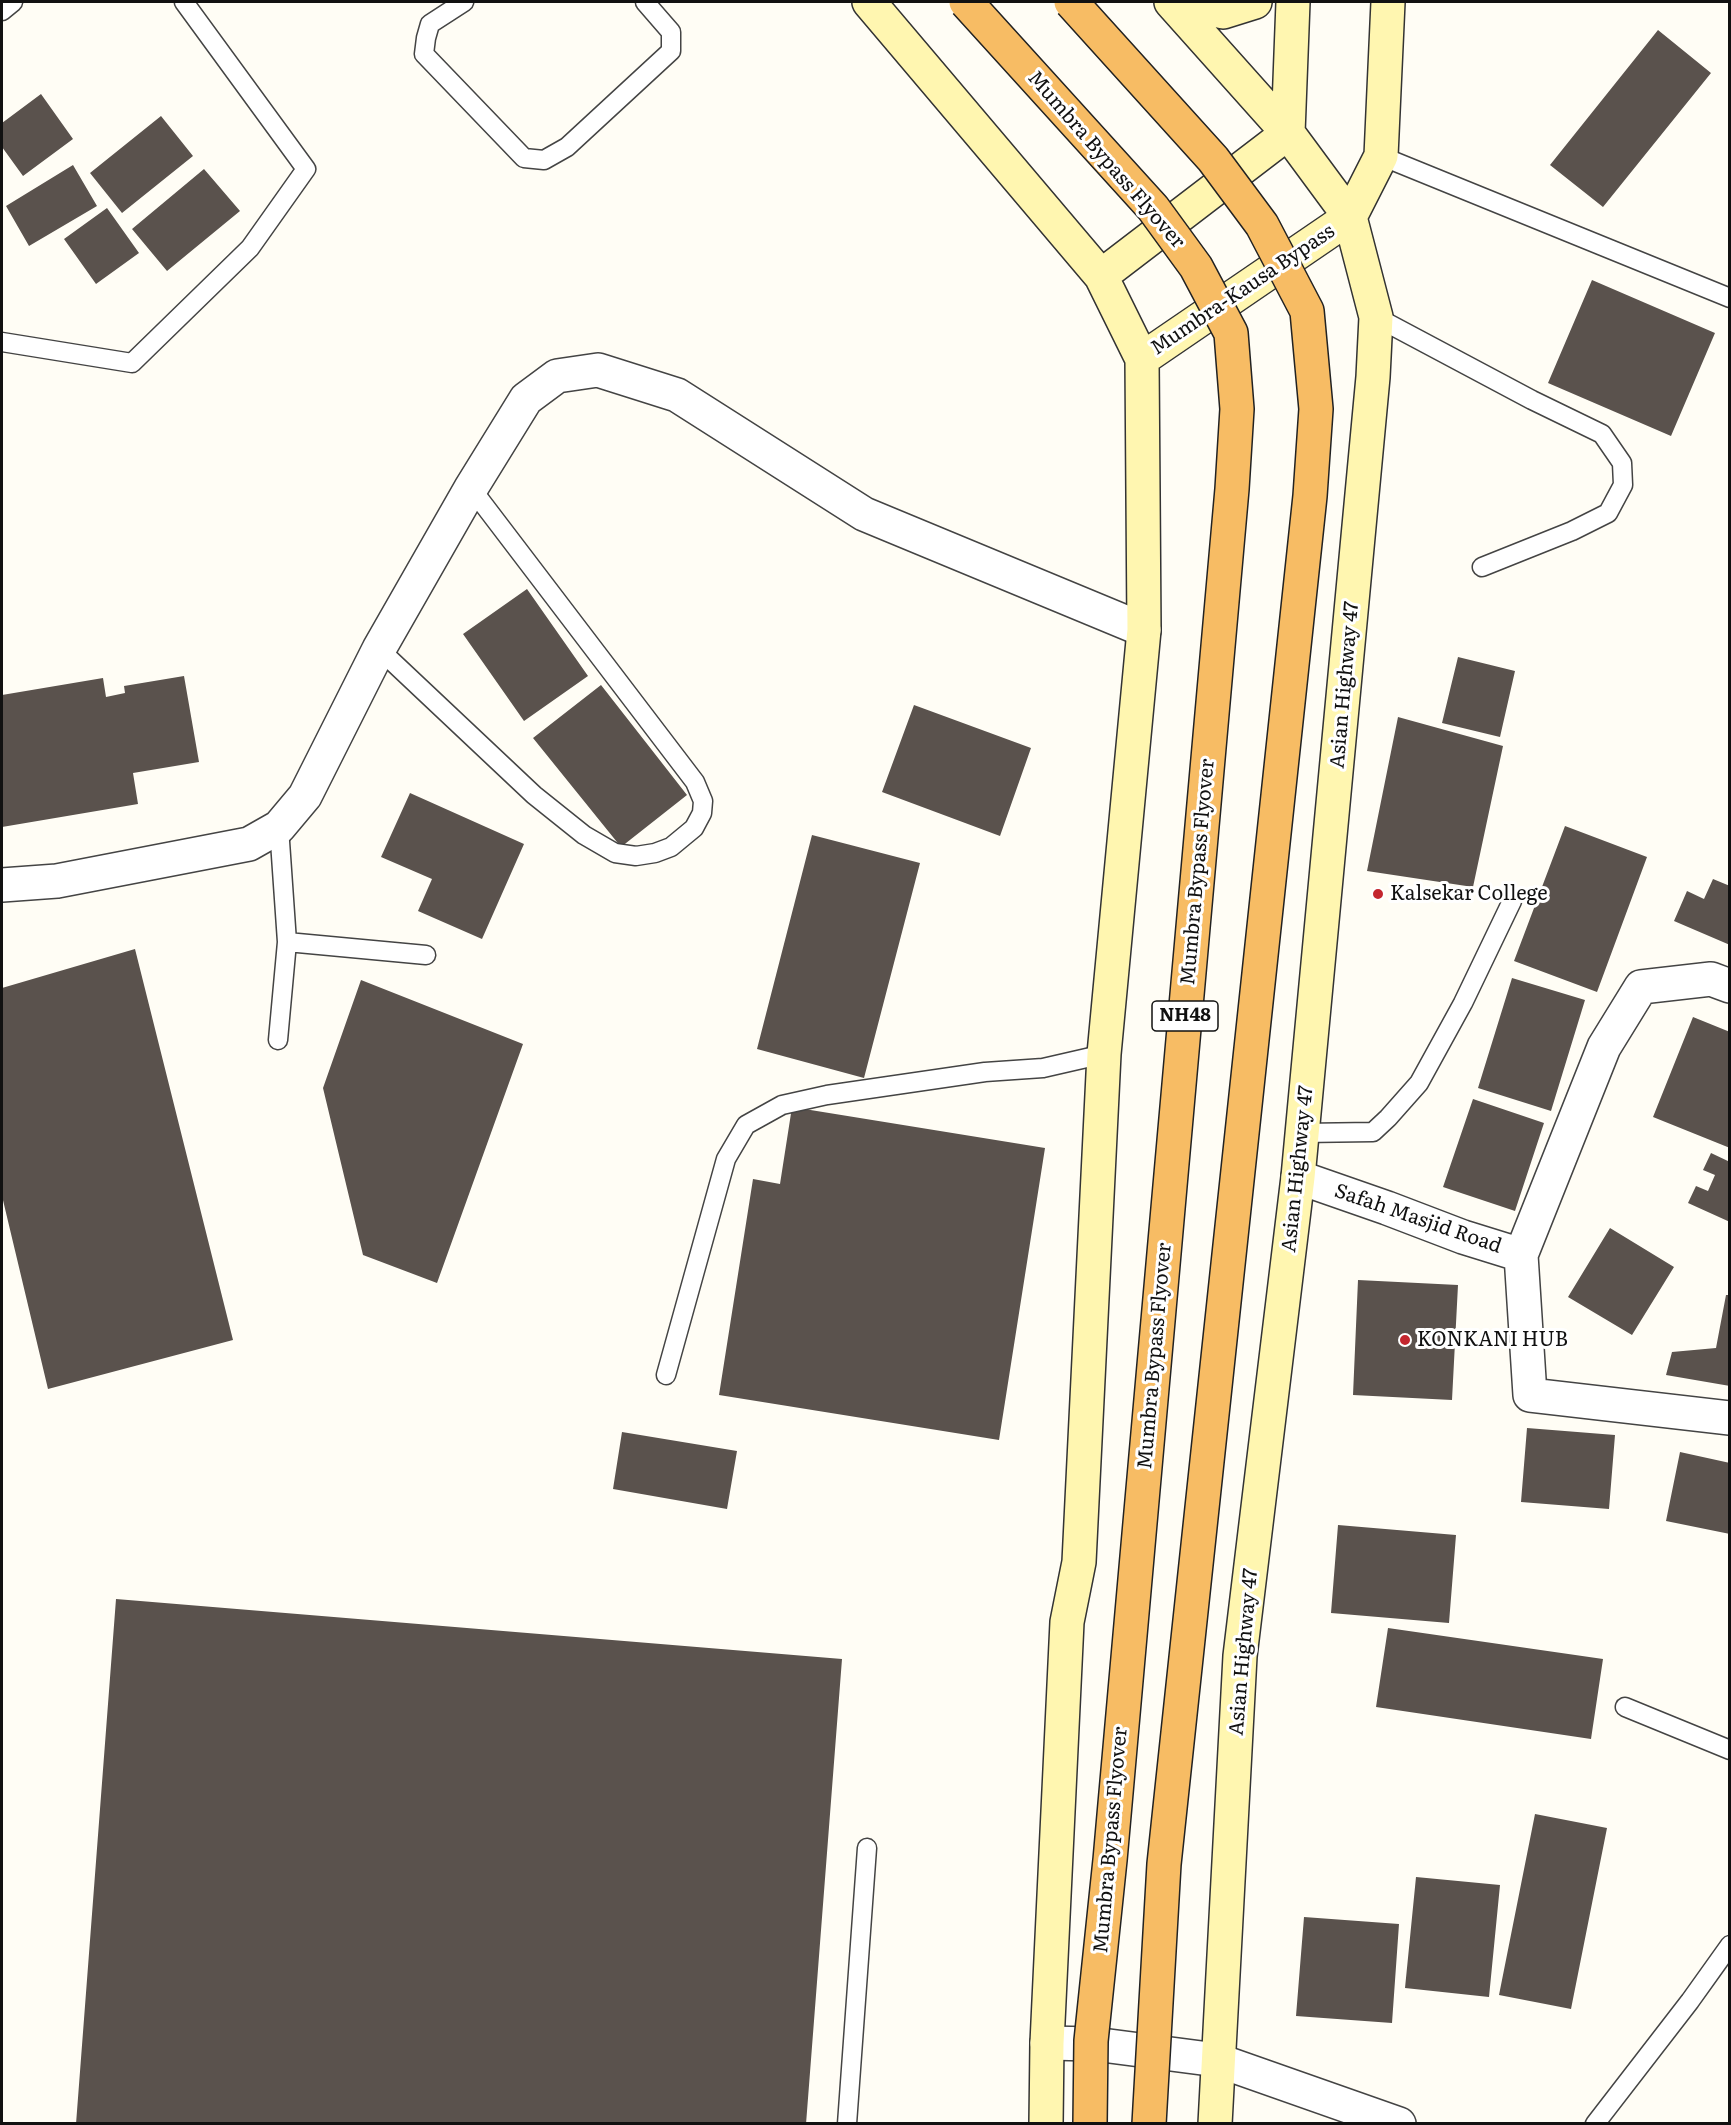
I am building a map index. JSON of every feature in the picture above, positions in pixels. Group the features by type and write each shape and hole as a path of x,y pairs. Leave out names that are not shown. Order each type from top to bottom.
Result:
{"highway":[{"name":"Mumbra Bypass Flyover","path":"966,2 1153,208 1196,267 1231,333 1237,409 1232,489 1110,1860 1091,2041 1089,2124"},
{"path":"1071,2 1213,159 1262,225 1307,311 1316,409 1310,496 1164,1864 1149,2124"}],"main road":[{"path":"869,2 1101,276 1142,359 1144,630 1104,1054 1079,1562 1067,1622 1047,2043 1046,2124"},
{"name":"Mumbra-Kausa Bypass","path":"1142,359 1350,217 1288,133 1172,2"},
{"path":"1178,2 1223,12 1255,2"},
{"path":"1101,276 1288,133 1293,2"},
{"path":"1350,217 1381,156 1388,2"},
{"name":"Asian Highway 47","path":"1215,2124 1240,1656 1298,1177 1374,377 1376,317 1350,217"}],"street":[{"path":"2,885 57,881 249,844 279,827 305,796 379,649 471,488 526,399 556,376 598,370 677,395 864,514 1144,630"},
{"path":"1521,1255 1604,1047 1641,987 1711,979 1730,986"},
{"name":"Safah Masjid Road","path":"1298,1177 1463,1237 1521,1255 1530,1395 1730,1418"},
{"path":"1047,2043 1094,2044 1217,2060 1399,2124"}],"lane":[{"path":"2,11 14,2"},
{"path":"4,338 132,363 250,248 306,169 184,2"},
{"path":"464,2 430,24 424,54 524,158 544,160 567,147 671,51 671,32 645,2"},
{"path":"1381,156 1730,298"},
{"path":"1376,317 1532,400 1602,434 1622,463 1623,485 1608,513 1572,531 1482,567"},
{"path":"379,649 534,795 584,835 615,853 636,856 655,853 671,847 694,828 702,813 703,801 695,782 471,488"},
{"path":"278,1040 287,942 279,827"},
{"path":"1302,1133 1373,1132 1388,1118 1419,1083 1463,1003 1512,901"},
{"path":"287,942 426,955"},
{"path":"666,1375 726,1159 746,1125 782,1105 827,1095 985,1072 1043,1068 1104,1054"},
{"path":"1625,1707 1730,1750"},
{"path":"847,2124 867,1848"},
{"path":"1595,2124 1730,1945"}],"building":[{"path":"1658,30 1711,73 1603,207 1550,165"},
{"path":"41,94 73,139 23,176 2,147 2,123"},
{"path":"161,116 193,156 122,213 90,173"},
{"path":"73,165 97,206 29,246 6,206"},
{"path":"204,169 240,211 167,271 132,229"},
{"path":"107,208 139,253 96,284 64,239"},
{"path":"1592,280 1715,333 1671,436 1548,383"},
{"path":"527,589 588,676 524,721 463,634"},
{"path":"1458,657 1515,671 1500,737 1442,723"},
{"path":"184,676 199,762 133,773 138,804 2,827 2,695 103,678 106,697 125,693 124,686"},
{"path":"601,685 687,795 621,847 533,738"},
{"path":"914,705 1031,748 1000,836 882,792"},
{"path":"1398,717 1503,746 1473,887 1367,871"},
{"path":"410,793 524,844 482,939 418,911 432,879 381,857"},
{"path":"1565,826 1647,857 1597,992 1514,961"},
{"path":"812,835 920,863 864,1078 757,1049"},
{"path":"1713,879 1730,886 1730,945 1674,921 1687,891 1704,899"},
{"path":"135,949 233,1340 48,1389 2,1196 2,988"},
{"path":"1512,978 1585,1000 1551,1111 1478,1088"},
{"path":"361,980 523,1044 437,1283 363,1255 323,1088"},
{"path":"1693,1017 1730,1032 1730,1148 1653,1117"},
{"path":"1473,1099 1544,1123 1515,1211 1443,1187"},
{"path":"792,1107 1045,1148 999,1440 719,1395 753,1179 780,1184"},
{"path":"1711,1153 1730,1162 1730,1222 1688,1203 1696,1186 1708,1191 1715,1175 1703,1170"},
{"path":"1610,1228 1674,1267 1632,1335 1568,1297"},
{"name":"KONKANI HUB","path":"1358,1280 1458,1285 1452,1400 1353,1395"},
{"path":"1726,1295 1730,1295 1730,1386 1666,1375 1672,1352 1716,1348"},
{"path":"1527,1428 1615,1435 1609,1509 1521,1502"},
{"path":"622,1432 737,1451 727,1509 613,1489"},
{"path":"1680,1452 1730,1463 1730,1534 1666,1521"},
{"path":"1338,1525 1456,1535 1449,1623 1331,1613"},
{"path":"116,1599 842,1659 806,2124 76,2124"},
{"path":"1388,1628 1603,1659 1591,1739 1376,1707"},
{"path":"1535,1814 1607,1828 1571,2009 1499,1995"},
{"path":"1416,1877 1500,1885 1489,1997 1405,1988"},
{"path":"1304,1917 1399,1924 1392,2023 1296,2016"}],"place":[{"name":"Kalsekar College","path":"1378,894"},
{"name":"KONKANI HUB","path":"1405,1340"}]}
